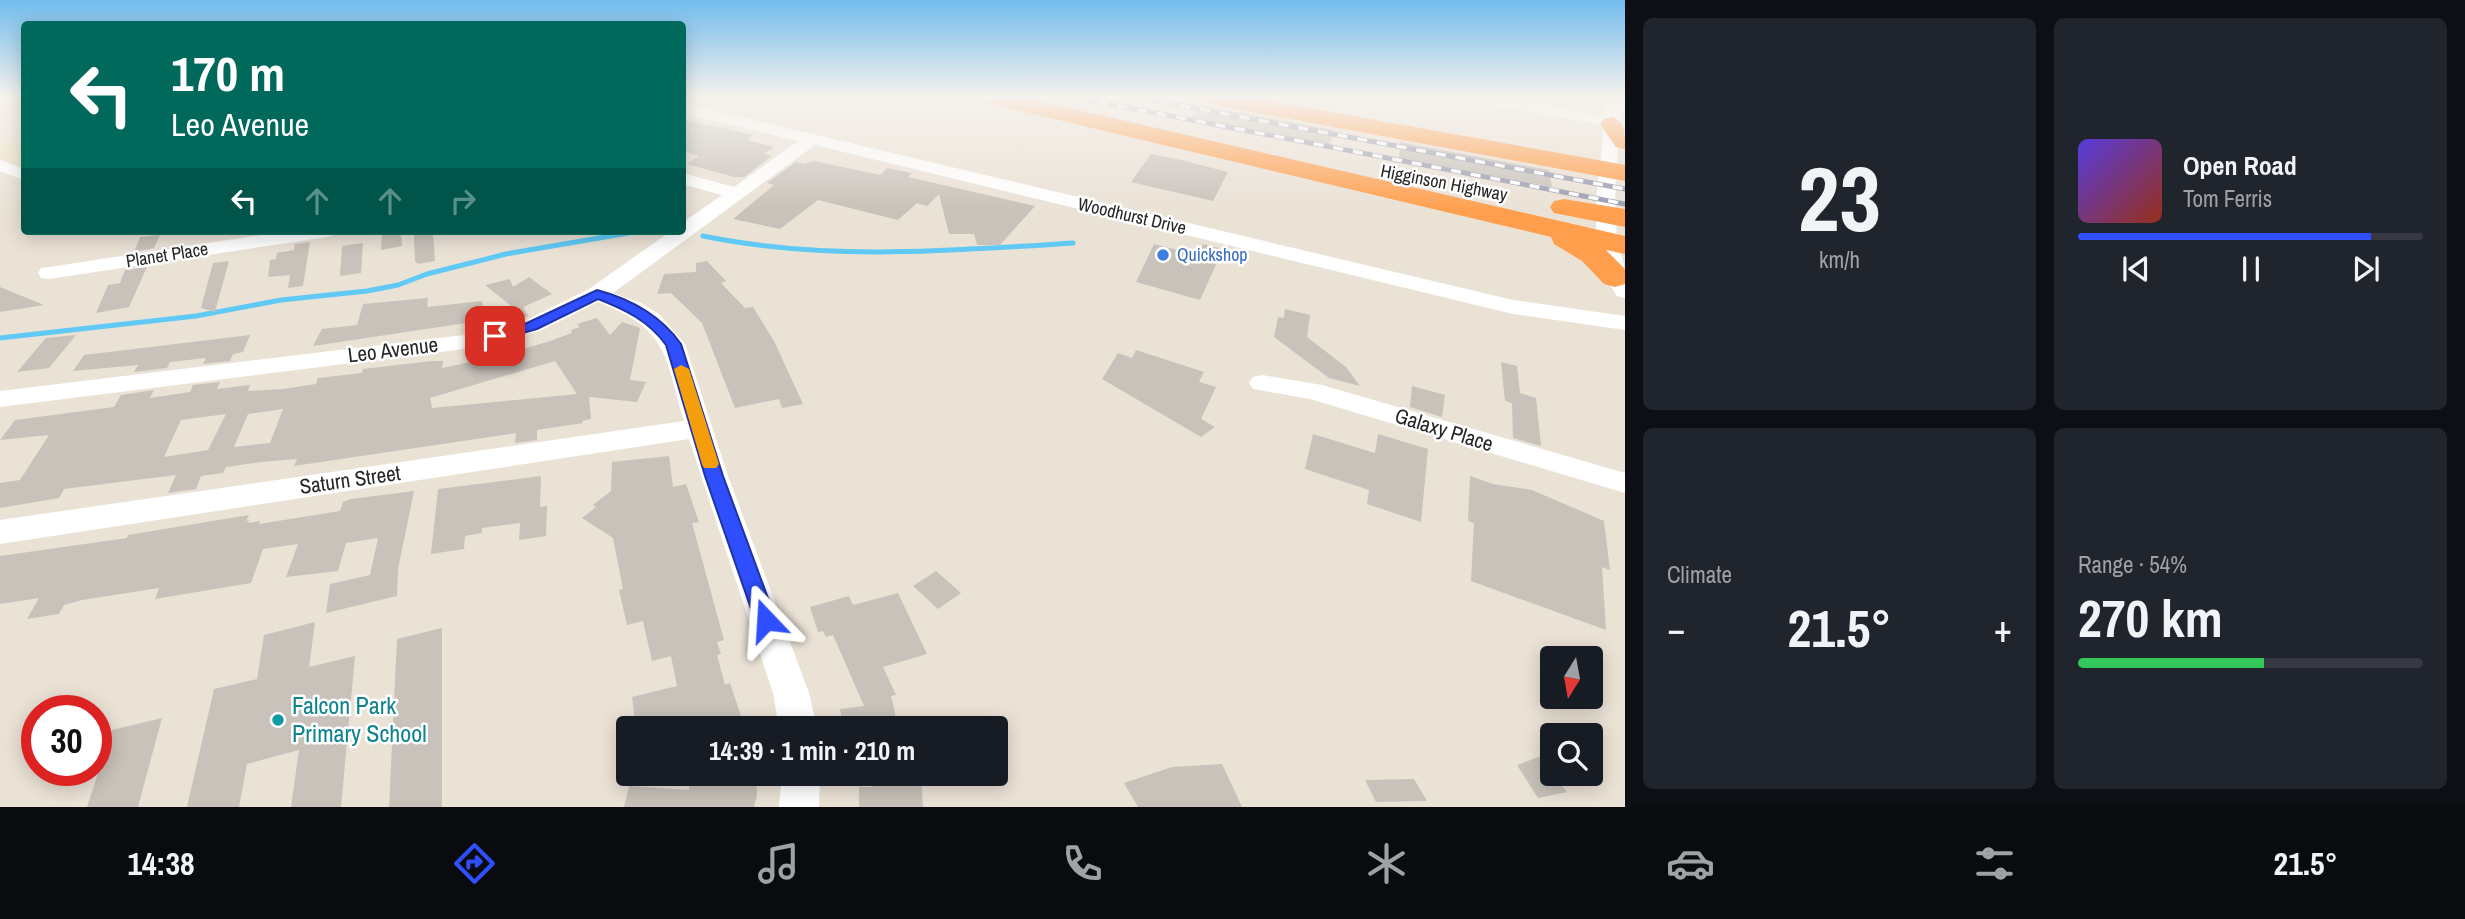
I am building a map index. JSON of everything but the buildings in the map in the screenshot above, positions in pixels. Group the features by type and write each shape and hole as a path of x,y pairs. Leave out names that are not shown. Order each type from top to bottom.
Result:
{"highway":[{"path":"1152,136 1616,244"},
{"name":"Higginson Highway","path":"1203,136 1625,218"},
{"name":"Higginson Highway","path":"1466,136 1572,151 1625,173"},
{"path":"1572,151 1595,136"},
{"path":"1538,226 1584,248 1620,284"}],"street":[{"name":"Woodhurst Drive","path":"803,136 1513,307 1625,323"},
{"path":"1613,136 1616,244 1610,264 1620,284"},
{"name":"Leo Avenue","path":"686,229 813,138"},
{"path":"0,165 21,176"},
{"path":"0,185 21,178"},
{"path":"686,179 736,192"},
{"name":"Planet Place","path":"49,273 301,235"},
{"name":"Leo Avenue","path":"0,399 474,340 532,326 597,294 677,235"},
{"path":"597,294 633,308 663,330 673,344 699,428 791,692 796,716"},
{"name":"Galaxy Place","path":"1262,383 1313,391 1625,483"},
{"name":"Saturn Street","path":"0,532 699,428"},
{"path":"799,807 800,786"}],"shaded area":[{"path":"21,138 21,167 0,158 0,146"}],"waterway":[{"path":"0,338 196,316 281,300 367,291 398,285 427,274 506,254 617,235"},
{"path":"703,236 795,249 887,252 1073,243"}],"railway":[{"path":"1272,136 1625,204"},
{"path":"1341,136 1625,189"}],"slow traffic":[{"path":"681,369 710,464"}],"place":[{"name":"Quickshop","path":"1163,255"},
{"name":"Falcon Park Primary School","path":"278,720"}],"route":[{"path":"495,336 532,326 597,294 633,308 663,330 673,344 714,476 766,620"}]}
